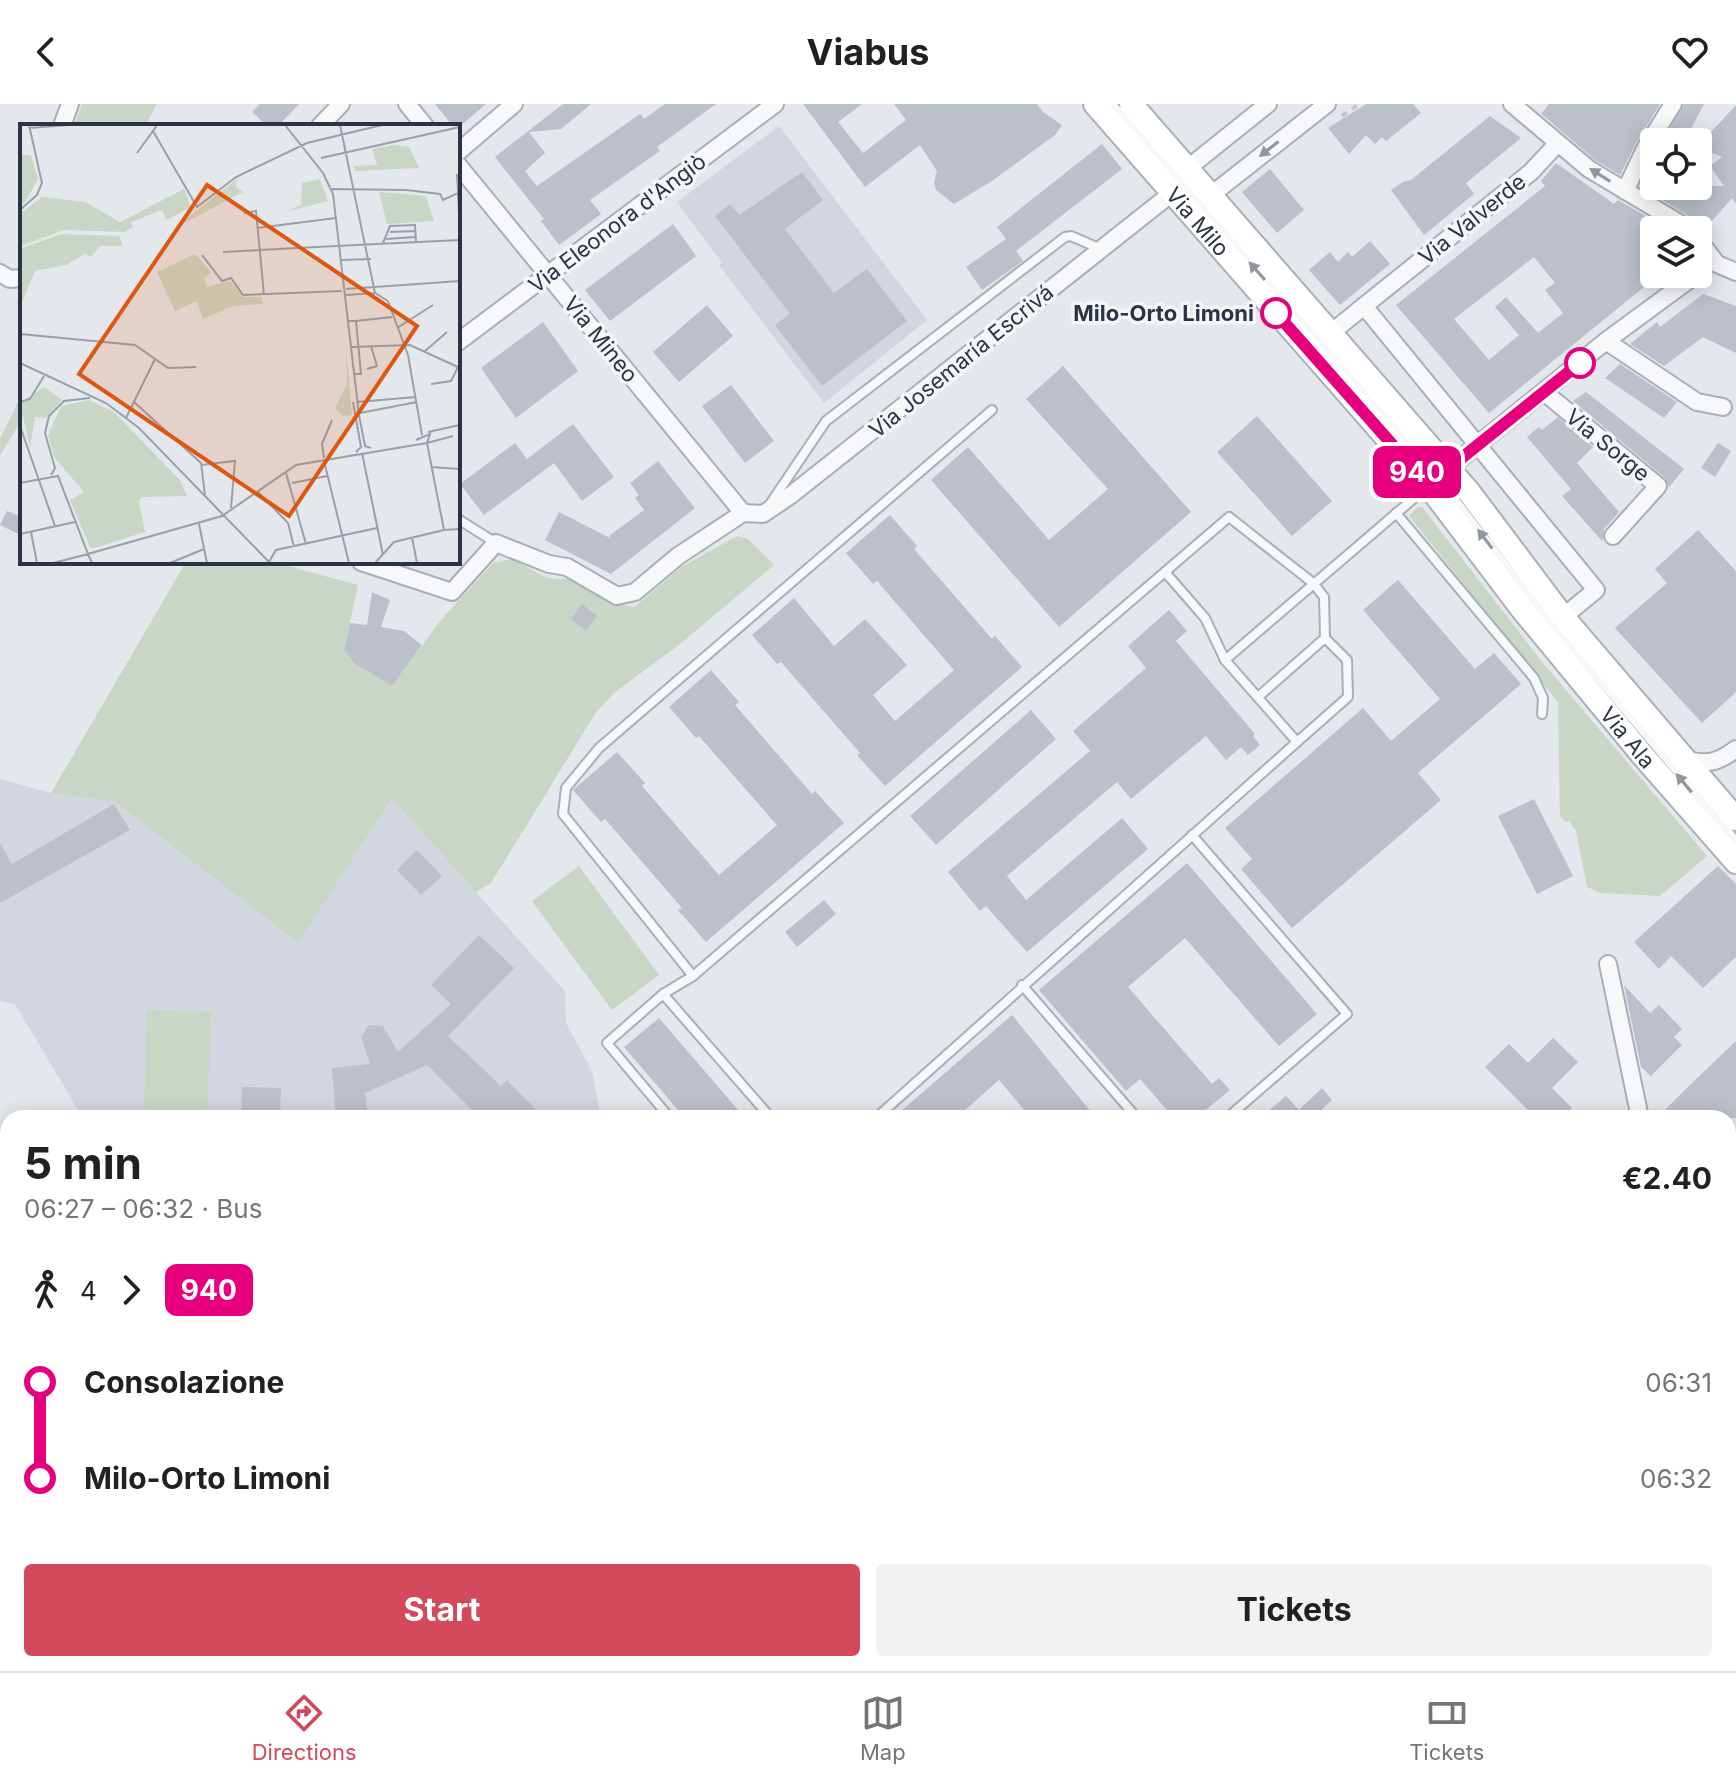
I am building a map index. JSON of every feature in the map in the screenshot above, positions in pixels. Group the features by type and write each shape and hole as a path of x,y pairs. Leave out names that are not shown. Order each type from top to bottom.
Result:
{"main road":[{"name":"Via Milo","path":"1095,104 1172,193 1315,337"},
{"name":"Via Milo","path":"1131,104 1211,195 1315,337"},
{"path":"1315,337 1438,477"},
{"name":"Via Ala","path":"1438,477 1544,591 1736,819"},
{"name":"Via Ala","path":"1438,477 1522,609 1644,757 1736,862"}],"street":[{"path":"63,124 70,104"},
{"path":"322,124 341,104"},
{"path":"407,104 423,124"},
{"path":"460,150 514,104"},
{"name":"Via Eleonora d'Angiò","path":"460,341 775,104"},
{"path":"1188,168 1268,104"},
{"path":"1211,195 1327,104"},
{"path":"1512,104 1589,169 1667,216"},
{"path":"1625,191 1646,147 1673,104"},
{"name":"Via Valverde","path":"1315,337 1364,306 1531,172 1557,144"},
{"name":"Via Mineo","path":"460,167 743,513"},
{"name":"Via Josemaría Escrivá","path":"763,514 899,411 1172,193"},
{"path":"1712,266 1736,253"},
{"path":"1712,257 1717,264 1736,272"},
{"path":"0,273 10,279 20,278"},
{"path":"1438,477 1606,341 1678,288"},
{"path":"1364,306 1596,590 1563,617"},
{"path":"1606,341 1697,402 1723,407"},
{"name":"Via Sorge","path":"1544,392 1658,486 1613,536"},
{"path":"367,564 452,592 496,543 549,564 567,567 617,596 626,596 678,556 743,513 763,514"},
{"path":"1684,760 1704,763 1720,761 1736,749"},
{"path":"1608,964 1638,1110"}],"lane":[{"path":"1112,104 1315,337"},
{"path":"763,514 826,421 1065,237 1071,236 1101,249"},
{"path":"693,976 563,814 566,788 599,748 992,410"},
{"path":"1225,660 1438,477 1533,601 1736,841"},
{"path":"1396,513 1534,678 1543,698 1542,714"},
{"path":"663,1110 607,1043 663,994 693,976 1229,517 1313,583 1324,597 1325,638 1347,660 1348,697 885,1110"},
{"path":"460,520 496,543"},
{"path":"1165,572 1205,618 1225,660 1297,742"},
{"path":"1258,697 1325,638"},
{"path":"1192,835 1347,1014 1236,1110"},
{"path":"1022,985 1130,1110"},
{"path":"663,994 764,1110"}],"shaded area":[{"path":"779,126 927,320 824,403 719,265 722,263 677,202"},
{"path":"0,779 51,793 115,802 298,943 392,799 565,991 566,1023 592,1071 599,1110 78,1110 15,1004 0,1001"}],"green space":[{"path":"82,104 157,104 146,124 75,124"},
{"path":"20,398 20,422 0,456 0,438"},
{"path":"1422,507 1543,663 1707,856 1660,896 1601,893 1587,887 1576,831 1569,821 1565,822 1560,816 1558,702 1409,516"},
{"path":"737,536 748,539 774,565 680,644 614,693 595,714 491,883 476,892 392,799 298,943 115,802 51,793 185,564 280,564 358,585 344,650 354,663 392,686 441,620 493,563 513,559 549,578 575,578 611,603 634,607 683,566"},
{"path":"579,866 659,975 612,1010 532,901"},
{"path":"147,1010 211,1012 207,1110 144,1110"}],"building":[{"path":"260,104 299,104 280,124 265,124 252,112"},
{"path":"435,104 486,104 460,126 451,124"},
{"path":"563,104 591,104 561,129 529,132 545,153 525,171 537,186 640,114 644,119 665,104 716,104 657,147 660,151 590,200 601,214 559,245 541,221 544,219 495,157"},
{"path":"803,104 862,104 838,122 863,153 906,120 894,104 1037,104 1062,125 1055,135 992,181 954,204 936,190 934,182 937,171 920,145 865,187"},
{"path":"1366,104 1413,104 1421,113 1386,141 1382,137 1375,144 1366,135 1349,154 1328,128"},
{"path":"1549,104 1660,104 1645,128 1640,128 1640,136 1620,175 1595,160 1541,114"},
{"path":"1684,104 1704,104 1691,128 1670,128"},
{"path":"1736,105 1736,204 1732,198 1712,221 1712,216 1689,216 1662,200 1712,200 1712,186 1724,186 1712,169 1712,164 1722,157 1712,152 1712,131"},
{"path":"1490,116 1521,138 1466,183 1474,194 1424,235 1391,190 1411,180"},
{"path":"1102,144 1122,169 1016,251 1023,261 982,290 966,267 1006,239 997,227"},
{"path":"1556,163 1614,204 1618,200 1646,216 1640,216 1640,288 1643,288 1489,413 1396,305 1545,186 1541,181","holes":["1534,257 1555,283 1545,290 1563,313 1538,333 1506,297 1495,307 1519,335 1489,360 1454,319"]},
{"path":"1270,169 1304,210 1277,233 1242,192"},
{"path":"802,172 823,200 785,229 834,293 867,269 907,321 822,386 775,325 790,314 715,216 730,204 739,215"},
{"path":"673,224 696,256 610,321 585,290"},
{"path":"1370,241 1390,264 1340,305 1309,270 1330,252 1338,262 1348,252 1352,257"},
{"path":"1703,294 1736,306 1736,353 1703,337 1664,366 1630,344 1657,322 1660,327"},
{"path":"707,305 733,336 679,382 653,352"},
{"path":"543,322 578,371 516,418 481,368"},
{"path":"1620,364 1677,402 1664,418 1605,378"},
{"path":"1063,366 1191,512 1059,627 931,480 968,447 1049,540 1108,489 1026,399"},
{"path":"731,385 774,441 745,463 702,406"},
{"path":"1586,392 1684,469 1669,487 1665,478 1573,401"},
{"path":"1257,416 1332,501 1292,536 1217,452"},
{"path":"1558,417 1593,447 1577,463 1619,512 1604,529 1602,541 1562,496 1571,489 1527,437"},
{"path":"573,424 614,477 582,501 554,463 484,515 460,484 515,443 527,459"},
{"path":"1718,443 1731,451 1715,477 1701,468"},
{"path":"658,461 695,508 611,574 545,540 559,512 612,539 609,536 644,510 635,498 639,495 630,483"},
{"path":"7,511 20,516 20,535 0,525"},
{"path":"890,515 917,546 914,549 992,639 995,636 1022,667 885,786 781,662 777,664 752,635 794,598 834,646 865,619 907,665 873,695 895,721 954,670 877,581 873,584 846,553"},
{"path":"1698,530 1736,571 1736,692 1702,723 1615,628 1667,583 1655,569"},
{"path":"1398,580 1475,669 1494,653 1521,684 1418,773 1441,800 1292,928 1241,869 1252,859 1225,828 1363,708 1391,741 1440,699 1363,610"},
{"path":"372,592 390,600 381,627 404,631 422,645 392,686 354,663 344,650 350,623 367,625"},
{"path":"582,604 597,616 586,631 571,619"},
{"path":"1169,610 1187,631 1176,641 1255,734 1253,736 1260,745 1248,755 1241,747 1226,760 1206,736 1131,799 1117,782 1007,876 1026,900 1122,818 1148,849 1027,952 986,906 980,911 948,872 1090,751 1073,731 1146,668 1128,646"},
{"path":"711,670 739,702 735,705 812,794 815,791 844,823 706,942 678,910 682,908 605,819 601,822 573,790 617,752 645,783 642,786 719,875 777,825 699,736 696,738 669,707"},
{"path":"1031,710 1056,739 936,845 910,816"},
{"path":"1534,799 1573,876 1537,894 1498,816"},
{"path":"114,804 130,830 0,903 0,843 12,864"},
{"path":"417,850 442,876 421,895 397,870"},
{"path":"1187,863 1317,1014 1279,1046 1185,938 1128,987 1212,1084 1219,1078 1230,1090 1206,1110 1167,1110 1140,1079 1126,1091 1039,990"},
{"path":"1718,866 1736,884 1736,957 1703,988 1671,956 1659,969 1634,942"},
{"path":"824,900 836,914 797,947 785,932"},
{"path":"479,935 514,968 448,1036 501,1086 507,1080 536,1110 472,1110 427,1065 365,1093 367,1110 335,1110 332,1068 370,1064 361,1037 369,1025 383,1026 398,1052 451,1004 431,985"},
{"path":"1624,985 1650,1013 1659,1005 1682,1029 1674,1037 1682,1045 1651,1076 1641,1067"},
{"path":"1012,1015 1089,1110 1024,1110 999,1080 965,1110 902,1110"},
{"path":"659,1018 738,1110 678,1110 624,1047"},
{"path":"1553,1038 1578,1062 1552,1088 1572,1108 1570,1110 1528,1110 1485,1067 1509,1044 1528,1063"},
{"path":"1736,1041 1736,1110 1665,1110"},
{"path":"242,1087 281,1088 280,1110 241,1110"},
{"path":"1322,1088 1332,1100 1321,1110 1299,1110"},
{"path":"1286,1096 1299,1110 1269,1110"}],"bus line":[{"name":"940","path":"1276,313 1428,485 1580,363"}],"place":[{"name":"Milo-Orto Limoni","path":"1276,313"}]}
